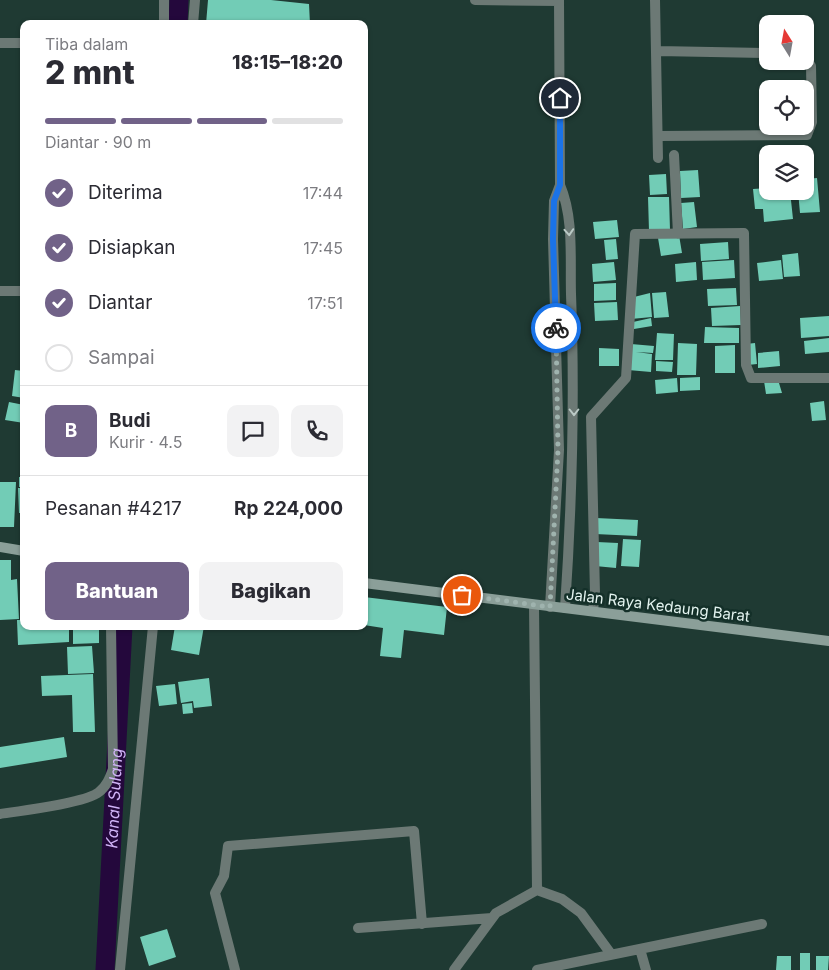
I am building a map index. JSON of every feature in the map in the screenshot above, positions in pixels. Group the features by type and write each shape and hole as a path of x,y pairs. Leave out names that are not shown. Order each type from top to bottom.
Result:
{"street":[{"path":"164,0 164,20"},
{"path":"193,20 195,0"},
{"path":"475,0 559,0 560,185 566,201 569,238 574,391 572,502 565,608"},
{"path":"655,0 658,51 658,158"},
{"path":"0,42 20,43"},
{"path":"658,51 759,54"},
{"path":"659,136 807,134 812,122 811,70"},
{"path":"674,155 678,234"},
{"path":"550,607 558,450 553,239 554,201 560,185"},
{"path":"593,610 595,594 591,417 626,378 635,234 744,233 746,365 751,378 829,378"},
{"path":"0,291 20,291"},
{"path":"557,392 574,391"},
{"path":"0,548 20,550"},
{"path":"552,573 567,574"},
{"name":"Jalan Raya Kedaung Barat","path":"368,584 534,606 593,610 829,642"},
{"path":"534,606 537,890"},
{"path":"0,814 52,806 98,793 108,782 113,769 111,630"},
{"path":"120,970 153,630"},
{"path":"235,970 215,893 224,876 228,846 414,831 422,924"},
{"path":"454,970 496,913 537,890 562,899 581,913 611,954"},
{"path":"358,928 492,918"},
{"path":"537,970 762,924"},
{"path":"640,949 646,970"}],"building":[{"path":"208,0 271,0 309,4 310,20 206,20"},
{"path":"698,170 700,197 681,198 680,171"},
{"path":"666,174 667,194 650,195 649,175"},
{"path":"814,178 817,178 820,212 800,213 799,200 814,200"},
{"path":"753,189 759,189 759,200 791,200 793,219 764,222 763,209 755,209"},
{"path":"648,197 669,197 670,230 649,231"},
{"path":"694,202 697,227 683,229 681,203"},
{"path":"617,220 619,237 595,239 593,222"},
{"path":"679,235 682,253 661,256 658,238"},
{"path":"616,239 618,259 606,260 604,240"},
{"path":"728,242 729,259 701,261 700,244"},
{"path":"798,253 800,276 784,277 782,255"},
{"path":"734,260 735,278 703,280 702,262"},
{"path":"781,260 783,279 759,281 757,263"},
{"path":"614,262 616,280 593,282 592,264"},
{"path":"696,262 697,280 676,282 675,264"},
{"path":"616,283 616,300 594,301 594,284"},
{"path":"736,288 737,305 708,306 707,289"},
{"path":"666,292 669,317 654,318 652,293"},
{"path":"650,293 652,317 631,319 634,297"},
{"path":"617,302 618,320 595,321 594,303"},
{"path":"740,306 741,325 712,326 711,308"},
{"path":"829,316 829,336 801,338 800,318"},
{"path":"651,318 652,326 634,329 633,322"},
{"path":"705,327 739,328 739,343 704,343"},
{"path":"657,333 674,334 673,360 655,360"},
{"path":"829,338 829,352 805,354 804,341"},
{"path":"678,343 697,344 696,375 677,375"},
{"path":"755,343 757,364 748,365 746,344"},
{"path":"631,344 654,346 653,353 636,352 652,354 651,372 628,370"},
{"path":"735,345 735,373 715,373 715,346"},
{"path":"599,348 619,349 619,366 599,366"},
{"path":"779,351 780,366 758,368 758,353"},
{"path":"656,361 673,362 672,372 656,371"},
{"path":"15,370 20,371 20,397 12,396"},
{"path":"700,377 700,390 680,391 680,378"},
{"path":"677,378 678,392 656,394 655,380"},
{"path":"764,381 779,383 782,393 766,394"},
{"path":"824,401 826,420 812,421 810,403"},
{"path":"9,402 20,404 20,422 5,420"},
{"path":"0,482 16,482 14,527 0,527"},
{"path":"18,488 20,488 20,513"},
{"path":"596,518 638,520 637,536 595,534"},
{"path":"623,539 641,540 639,567 621,566"},
{"path":"597,542 618,543 616,568 595,566"},
{"path":"0,560 11,560 11,580 17,579 19,619 0,620"},
{"path":"368,597 447,607 444,635 404,630 401,658 380,656 383,628 368,626"},
{"path":"17,620 20,620 20,630 69,630 69,642 18,645"},
{"path":"73,630 99,630 99,643 73,644"},
{"path":"174,630 203,630 199,655 171,650"},
{"path":"92,646 94,673 68,674 67,647"},
{"path":"93,674 95,732 73,732 72,695 42,696 41,676"},
{"path":"209,678 212,706 194,708 193,701 181,703 178,682"},
{"path":"175,684 177,704 159,706 156,686"},
{"path":"192,703 193,713 183,714 182,704"},
{"path":"64,737 67,757 0,768 0,747"},
{"path":"167,929 176,957 149,966 140,937"},
{"path":"800,953 810,953 810,970 800,970"},
{"path":"777,956 791,956 791,970 776,970"},
{"path":"816,956 829,956 828,970 816,970"}],"waterway":[{"name":"Kanal Sulang","path":"178,20 179,0"},
{"name":"Kanal Sulang","path":"105,970 123,630"}],"way so far":[{"path":"462,595 550,607 557,503 556,328"}],"route":[{"path":"556,328 553,239 554,201 560,185 560,98"}]}
